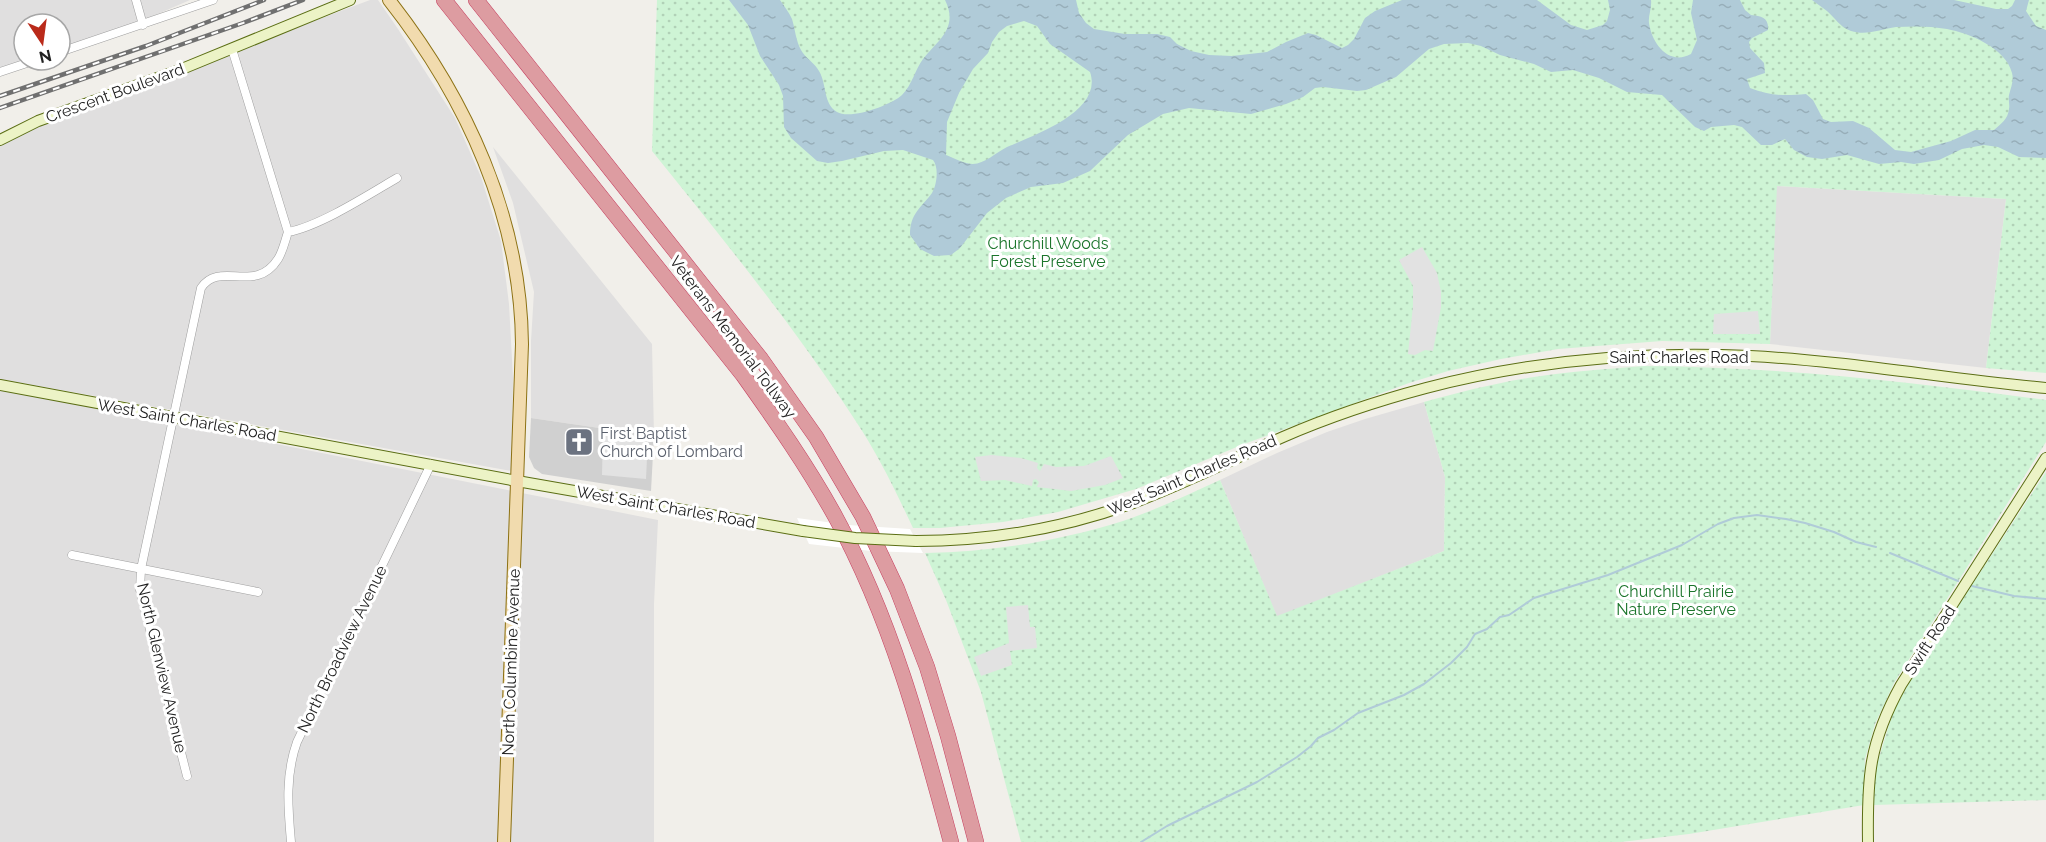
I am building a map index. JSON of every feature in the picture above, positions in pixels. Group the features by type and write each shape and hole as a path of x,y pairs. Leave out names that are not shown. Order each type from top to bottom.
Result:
{"highway":[{"name":"Veterans Memorial Tollway","path":"444,0 743,375 780,428 835,517 874,599 906,681 951,842"},
{"name":"Veterans Memorial Tollway","path":"476,0 761,359 816,437 863,518 897,589 927,667 976,842"}],"main road":[{"name":"Crescent Boulevard","path":"0,140 48,118 232,50 350,0"},
{"name":"North Columbine Avenue","path":"389,0 420,43 454,98 488,169 510,237 521,305 522,344 504,842"},
{"name":"Saint Charles Road","path":"1319,423 1403,394 1468,377 1552,362 1634,355 1762,357 1937,374 2046,388"},
{"name":"West Saint Charles Road","path":"0,385 517,481 803,531 855,538 916,541 1009,534 1103,513 1154,495 1319,423"},
{"name":"Swift Road","path":"1868,842 1870,771 1874,745 1887,712 1901,685 2046,458"}],"street":[{"path":"136,0 143,25"},
{"path":"72,48 213,0"},
{"path":"232,50 288,232 303,230 397,178"},
{"name":"North Glenview Avenue","path":"187,776 140,591 141,569 201,288 211,277 217,275 251,277 267,270 279,258 288,232"},
{"name":"North Broadview Avenue","path":"291,842 288,786 291,761 297,742 431,464"},
{"path":"72,555 258,592"}],"shaded area":[{"path":"0,0 133,0 139,22 72,44 72,12 12,12 12,64 0,68"},
{"path":"139,0 190,0 144,20"},
{"path":"370,0 378,0 455,118 481,177 501,241 509,304 513,378 512,471 0,379 0,145 39,125 169,80 274,36"},
{"path":"493,147 652,344 654,436 531,418 531,341 534,292 513,203"},
{"path":"1776,186 2006,199 1986,368 1770,344"},
{"path":"1422,247 1437,273 1441,307 1433,351 1425,350 1415,355 1408,354 1413,286 1399,260"},
{"path":"1758,311 1760,334 1713,334 1714,314"},
{"path":"0,389 658,520 654,604 654,842 0,842"},
{"path":"1424,402 1445,477 1444,551 1277,617 1220,480 1327,432"},
{"path":"531,418 654,436 651,491 542,474 534,468 529,457"},
{"path":"603,430 648,437 646,479 602,475"},
{"path":"992,455 1021,458 1038,463 1037,468 1040,471 1044,464 1056,467 1084,466 1111,456 1123,478 1105,485 1071,491 1037,487 1039,482 1036,479 1033,480 1032,486 1005,480 981,481 975,457"},
{"path":"1028,605 1030,627 1035,627 1037,648 1010,651 1012,665 981,676 974,657 1009,643 1006,607"}],"green space":[{"name":"Churchill Woods Forest Preserve","path":"657,0 2046,0 2046,373 1986,368 2006,199 1777,186 1770,344 1662,341 1558,349 1501,359 1409,383 1244,444 1136,489 1058,512 1003,522 913,528 871,446 832,385 757,283 652,151"},
{"name":"Churchill Prairie Nature Preserve","path":"1645,366 1796,372 2046,400 2046,442 1894,683 1875,724 1865,759 1864,805 1689,834 1621,842 1021,842 981,692 946,600 925,553 1000,548 1099,528 1135,517 1220,480 1277,616 1444,551 1445,477 1424,402 1534,377"},
{"path":"2046,472 2046,800 1874,805 1875,771 1893,712 1915,672"}],"water":[{"path":"729,0 780,0 792,19 801,50 821,76 829,104 837,112 852,114 880,107 902,95 923,59 945,33 950,18 945,0 1076,0 1079,13 1094,29 1125,34 1157,34 1170,37 1177,44 1191,51 1232,56 1267,52 1308,33 1342,48 1354,39 1365,18 1375,11 1402,0 1537,0 1571,25 1587,30 1603,25 1607,21 1610,10 1608,0 1651,0 1649,23 1654,38 1663,51 1669,55 1683,57 1691,54 1697,40 1691,13 1693,0 1740,0 1745,10 1751,15 1764,18 1768,26 1768,30 1749,42 1750,48 1764,63 1765,73 1747,79 1750,88 1778,95 1806,94 1813,100 1823,119 1831,122 1853,121 1869,128 1895,150 1911,152 1951,141 1975,130 1994,130 1999,126 2006,118 2009,109 2013,79 2008,64 1995,49 1985,43 1966,34 1947,29 1909,26 1868,32 1851,31 1812,0 1954,0 1996,9 2008,9 2015,0 2029,0 2026,11 2036,26 2046,30 2046,158 2019,157 1998,147 1984,145 1962,149 1939,160 1914,164 1901,162 1879,164 1847,155 1822,159 1807,157 1794,150 1785,139 1772,145 1761,145 1742,127 1734,125 1711,127 1704,131 1695,127 1662,95 1627,92 1599,78 1573,70 1551,72 1534,64 1500,55 1481,46 1468,43 1444,44 1429,49 1396,77 1366,90 1315,88 1303,97 1286,104 1251,114 1189,108 1163,114 1128,135 1090,171 1063,183 1031,187 1006,198 987,213 960,248 951,255 934,256 920,249 910,235 914,216 932,193 935,185 937,171 933,160 903,150 884,151 828,163 817,161 791,138 784,127 783,96 779,85 760,56 748,25","holes":["1024,21 1037,26 1050,44 1090,72 1091,86 1086,99 1063,120 1007,147 982,162 970,164 946,155 947,122 959,93 973,69 988,53 999,32 1007,26"]}],"pier":[{"path":"797,518 848,525 910,529 923,553 871,551 809,544"}],"waterway":[{"path":"1141,842 1167,826 1257,782 1297,757 1318,738 1358,713 1404,695 1424,684 1451,663 1467,647 1475,634 1487,629 1500,617 1509,615 1534,598 1608,575 1682,545 1718,524 1734,518 1757,515 1786,519 1834,532 1856,542 1876,547"},
{"path":"1890,553 1958,581"},
{"path":"1972,586 2014,596 2046,599"}],"railway":[{"path":"0,96 146,46 264,0"},
{"path":"0,108 303,0"}],"place":[{"name":"First Baptist Church of Lombard","path":"579,442"}]}
